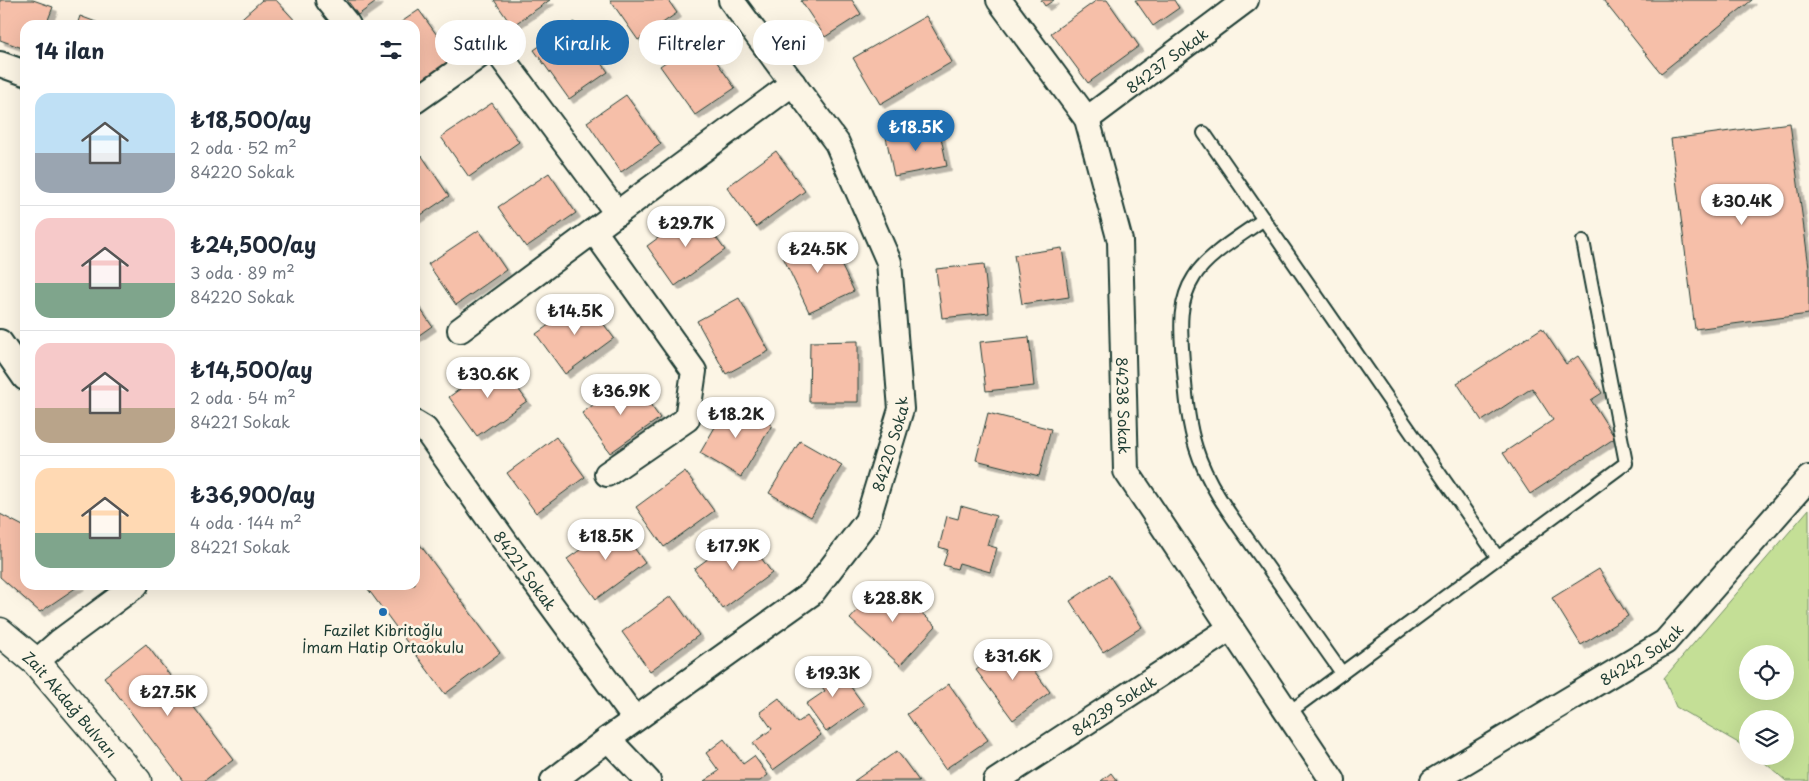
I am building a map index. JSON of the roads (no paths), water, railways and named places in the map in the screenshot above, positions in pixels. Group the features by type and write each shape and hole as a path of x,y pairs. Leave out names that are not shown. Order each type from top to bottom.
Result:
{"main road":[{"name":"Zait Akdağ Bulvarı","path":"0,632 36,662 137,781"}],"street":[{"path":"328,0 344,20"},
{"name":"84220 Sokak","path":"553,781 635,719 812,593 867,521 901,409 889,262 837,143 731,0"},
{"name":"84238 Sokak","path":"999,0 1087,119 1120,241 1126,472 1334,781"},
{"name":"84237 Sokak","path":"1087,119 1246,0"},
{"path":"420,97 493,46 617,213"},
{"path":"0,64 20,71"},
{"path":"460,330 792,83"},
{"path":"594,231 694,371 687,419 607,474"},
{"path":"0,342 20,371"},
{"name":"84221 Sokak","path":"420,426 425,429 635,719"},
{"name":"84242 Sokak","path":"1433,781 1665,642 1809,478"},
{"path":"36,662 59,642 129,590"},
{"name":"84239 Sokak","path":"996,781 1231,628"},
{"path":"608,739 648,781"}],"lane":[{"path":"1204,133 1498,558"},
{"path":"1264,219 1205,263 1194,277 1186,294 1181,310 1180,327 1188,424 1196,450 1224,506 1342,673"},
{"path":"1288,713 1626,463 1583,241"}],"place":[{"name":"Fazilet Kibritoğlu İmam Hatip Ortaokulu","path":"383,612"}]}
